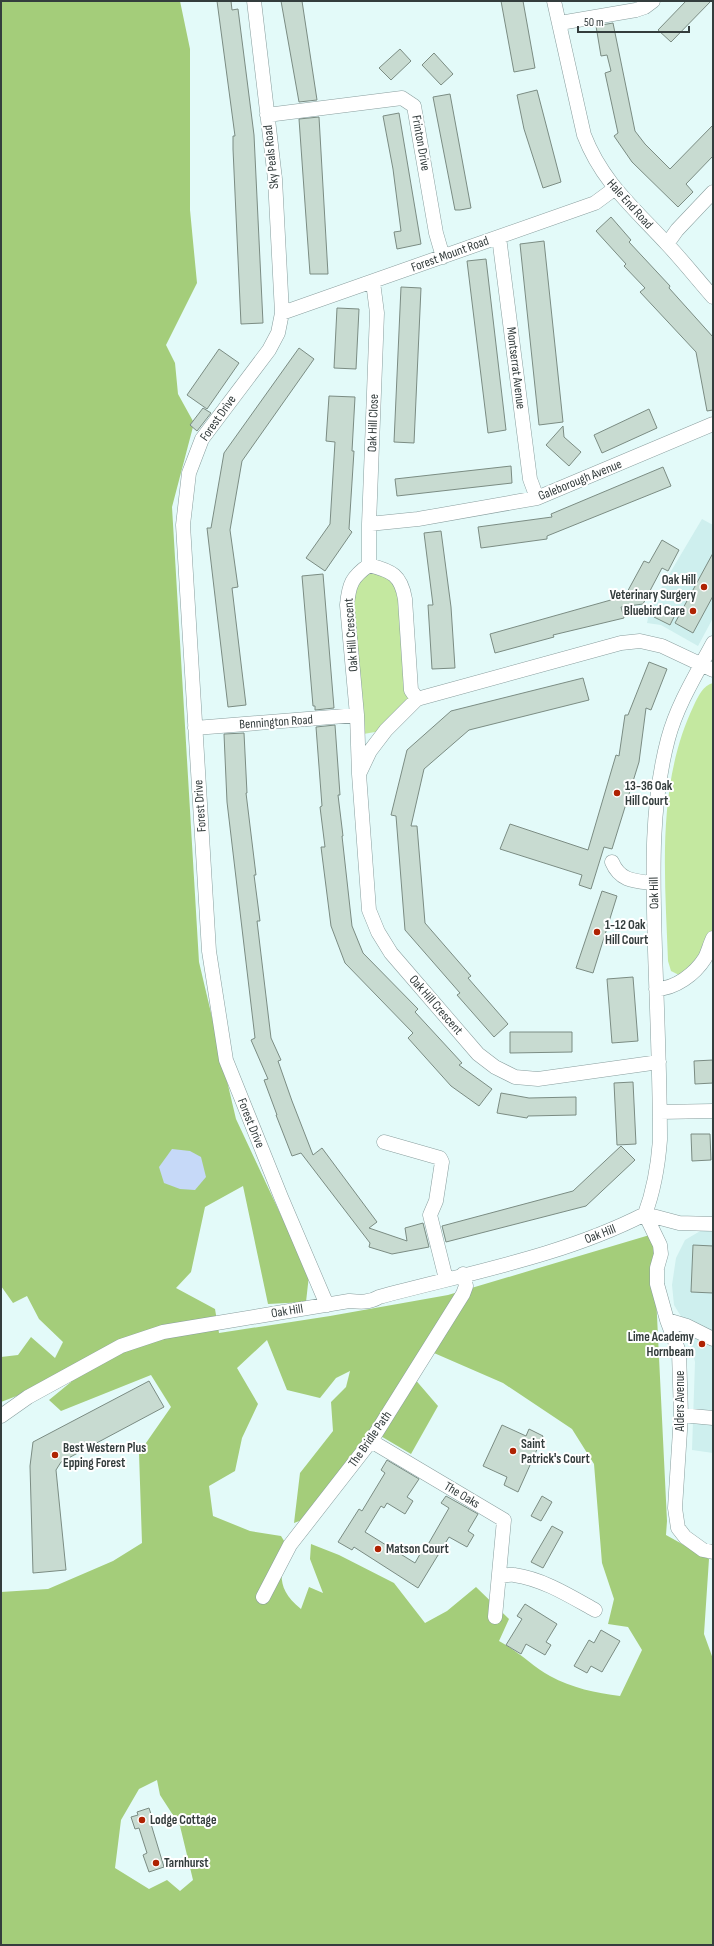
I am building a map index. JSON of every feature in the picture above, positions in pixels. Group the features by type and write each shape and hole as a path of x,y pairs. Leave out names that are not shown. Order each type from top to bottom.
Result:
{"street":[{"name":"Sky Peals Road","path":"254,1 274,179 282,313"},
{"name":"Hale End Road","path":"554,1 584,135 590,151 614,189 667,244 713,297"},
{"path":"560,23 636,10 645,7 653,1"},
{"name":"Frinton Drive","path":"267,115 402,98 414,106 436,233 443,257"},
{"name":"Forest Mount Road","path":"282,313 594,203 614,189"},
{"path":"667,244 677,230 713,192"},
{"name":"Montserrat Avenue","path":"499,237 530,479 537,498"},
{"name":"Oak Hill Close","path":"370,565 369,524 377,313 373,282"},
{"name":"Forest Drive","path":"282,313 278,333 270,350 202,439 189,473 183,525 209,951 226,1060 281,1197 327,1305"},
{"name":"Galeborough Avenue","path":"369,524 418,519 537,498 713,424"},
{"path":"370,565 393,573 403,584 411,690 416,699 621,642 640,641 662,646 707,667"},
{"name":"Oak Hill Crescent","path":"370,565 352,580 348,592 347,605 357,715 359,774 369,910 378,932 390,953 478,1054 496,1067 515,1077 538,1079 659,1062"},
{"name":"Oak Hill","path":"1,1416 35,1394 121,1346 163,1332 349,1301 358,1303 374,1300 379,1297 584,1240 606,1232 645,1214 652,1197 658,1166 660,1112 653,883 656,807 669,737 683,701 707,667 713,643"},
{"name":"Oak Hill Crescent","path":"359,774 370,751 386,730 416,699"},
{"name":"Bennington Road","path":"195,728 357,715"},
{"path":"612,862 616,871 624,877 653,883"},
{"path":"656,989 664,989 684,980 704,959 713,938"},
{"path":"660,1112 713,1111"},
{"path":"384,1142 440,1158 442,1162 436,1201 430,1215 446,1279"},
{"path":"645,1214 679,1223 713,1224"},
{"name":"Alders Avenue","path":"645,1214 660,1245 661,1254 657,1268 657,1284 667,1320 679,1352 681,1415 675,1508 678,1528 685,1537 703,1550 713,1552"},
{"name":"The Bridle Path","path":"263,1598 290,1545 371,1441 463,1294 466,1286 463,1274"},
{"path":"667,1320 687,1326 713,1339"},
{"path":"681,1415 713,1418"},
{"name":"The Oaks","path":"371,1441 504,1520 495,1617"},
{"path":"499,1577 513,1575 556,1589 595,1610"}],"shaded area":[{"path":"702,519 713,525 713,618 698,646 661,625 647,623 651,605"},
{"path":"172,1149 190,1151 201,1157 206,1177 195,1190 180,1189 164,1183 159,1167"},
{"name":"Lime Academy Hornbeam","path":"702,1230 713,1232 713,1453 692,1450 695,1362 687,1326 674,1305 672,1285 676,1258 685,1240"}],"green space":[{"path":"1,1 180,1 190,49 190,210 197,283 166,345 175,363 178,394 194,423 172,507 199,962 236,1119 309,1275 306,1302 268,1304 243,1186 205,1207 191,1272 176,1288 215,1309 219,1333 330,1316 448,1295 653,1234 667,1521 666,1535 709,1559 704,1634 713,1659 713,1945 1,1945 1,1592 48,1589 113,1561 142,1543 139,1453 171,1407 151,1375 61,1411 49,1400 71,1382 63,1370 27,1392 1,1402 1,1357 18,1355 31,1337 55,1358 63,1342 39,1319 27,1296 13,1303 1,1286","holes":["267,1340 287,1390 320,1398 336,1378 350,1371 346,1387 331,1402 333,1431 300,1473 294,1523 318,1514 379,1435 411,1454 438,1406 407,1370 434,1353 503,1383 572,1429 594,1464 602,1563 614,1599 608,1624 628,1627 642,1650 620,1696 584,1689 558,1680 543,1672 499,1641 509,1619 476,1587 447,1611 425,1623 394,1583 339,1555 311,1544 310,1559 323,1593 309,1587 301,1609 293,1601 287,1594 282,1580 286,1544 281,1536 250,1531 213,1516 209,1486 235,1471 242,1438 258,1404 237,1368","157,1780 160,1795 180,1826 193,1880 180,1891 167,1880 149,1889 115,1868 121,1820 139,1789"]},
{"path":"369,565 403,584 417,699 386,730 358,735 347,605"},
{"path":"713,683 713,929 696,960 679,975 671,971 668,961 665,863 668,798 673,766 682,735 699,695 706,686"}],"building":[{"path":"217,1 231,1 232,10 238,9 254,135 263,323 241,324 233,149 233,136 235,136"},
{"path":"281,1 302,1 317,100 299,102"},
{"path":"501,1 523,1 535,68 514,72"},
{"path":"686,1 711,1 671,42 658,30"},
{"path":"613,23 635,131 645,144 670,169 713,125 713,156 686,184 693,192 678,207 632,162 614,136 618,133 605,73 611,71 607,55 601,56 596,26"},
{"path":"400,49 411,61 391,80 379,68"},
{"path":"434,53 453,74 441,85 422,65"},
{"path":"537,90 561,182 543,188 524,129 517,95"},
{"path":"450,94 471,208 460,210 455,210 433,97"},
{"path":"399,113 421,244 397,249 394,232 401,231 393,169 383,116"},
{"path":"319,117 328,274 310,274 299,119"},
{"path":"611,217 631,240 629,242 670,286 669,288 713,337 713,410 707,411 696,352 640,292 645,288 624,266 626,264 596,231"},
{"path":"544,241 563,422 539,425 520,244"},
{"path":"486,259 506,430 488,433 467,261"},
{"path":"401,287 421,288 414,443 394,442"},
{"path":"337,308 359,309 356,369 334,368"},
{"path":"299,348 314,359 242,461 230,530 238,587 232,588 246,705 228,707 207,528 211,528 224,453"},
{"path":"219,349 239,363 207,409 187,395"},
{"path":"329,396 355,397 352,451 354,451 349,529 352,532 325,571 306,558 330,524 335,442 326,441"},
{"path":"203,408 211,413 197,431 190,425"},
{"path":"649,409 657,428 602,453 594,435"},
{"path":"563,426 564,437 581,452 569,466 546,445"},
{"path":"511,466 512,483 397,496 395,479"},
{"path":"663,467 671,486 547,536 547,539 481,548 478,527 552,517 551,514"},
{"path":"441,531 451,607 455,668 432,669 428,605 433,605 424,533"},
{"path":"662,540 679,550 668,571 662,568 643,604 621,607 624,618 553,635 554,637 495,653 490,634 625,596 644,561 649,563"},
{"path":"713,553 713,596 693,633 675,623"},
{"path":"323,574 334,708 315,710 315,706 313,706 302,576"},
{"path":"660,605 676,613 670,625 654,617"},
{"name":"13-36 Oak Hill Court","path":"649,662 667,669 651,710 646,708 639,762 612,849 604,847 591,889 579,885 582,875 500,849 510,824 588,850 616,755 619,756 625,715 628,715"},
{"path":"583,678 589,700 469,730 424,769 411,826 417,826 425,923 471,976 468,978 508,1024 494,1037 457,995 460,993 405,930 396,816 391,815 407,750 451,711"},
{"path":"335,725 340,795 338,795 352,926 363,953 418,1009 415,1012 462,1063 459,1065 492,1089 479,1106 451,1086 408,1038 413,1033 345,963 331,926 321,847 325,847 320,807 322,806 316,727"},
{"path":"244,733 246,793 260,921 257,921 271,1038 281,1060 278,1061 292,1101 313,1155 322,1148 377,1222 369,1228 407,1241 405,1228 423,1223 429,1247 392,1254 369,1247 370,1243 301,1153 292,1156 276,1115 264,1080 268,1079 251,1040 255,1038 227,802 224,734"},
{"name":"1-12 Oak Hill Court","path":"602,891 617,896 593,973 576,968"},
{"path":"633,977 638,1041 612,1043 607,979"},
{"path":"510,1032 572,1032 572,1052 510,1053"},
{"path":"713,1060 713,1083 695,1084 694,1061"},
{"path":"633,1082 636,1144 617,1145 614,1083"},
{"path":"501,1093 529,1098 576,1097 576,1115 528,1116 527,1118 497,1113"},
{"path":"691,1134 710,1134 711,1160 692,1161"},
{"path":"621,1146 635,1160 586,1206 446,1242 442,1226 573,1191"},
{"path":"693,1245 713,1246 713,1293 691,1292"},
{"path":"149,1381 164,1407 61,1462 56,1470 66,1570 33,1573 30,1466 33,1442"},
{"name":"Saint Patrick's Court","path":"502,1425 526,1436 529,1429 543,1436 518,1492 504,1485 507,1477 483,1466"},
{"path":"387,1460 419,1479 407,1497 413,1501 405,1514 387,1503 384,1508 381,1506 365,1532 415,1563 424,1547 426,1548 449,1508 441,1503 446,1496 478,1514 468,1531 474,1535 467,1547 449,1537 418,1588 354,1547 352,1550 338,1542 359,1509 362,1511 385,1473 381,1470"},
{"path":"542,1496 552,1502 541,1521 531,1516"},
{"path":"552,1526 563,1532 543,1568 531,1562"},
{"path":"525,1604 557,1624 546,1642 551,1645 545,1655 526,1644 521,1654 506,1645 522,1619 517,1616"},
{"path":"601,1630 620,1641 602,1672 591,1666 587,1673 574,1666 589,1640 594,1643"},
{"path":"149,1808 154,1823 151,1824 164,1867 149,1872 143,1855 147,1853 139,1828 135,1829 131,1817 138,1815 137,1812"}],"place":[{"name":"Oak Hill Veterinary Surgery","path":"704,587"},
{"name":"Bluebird Care","path":"693,611"},
{"name":"13-36 Oak Hill Court","path":"617,793"},
{"name":"1-12 Oak Hill Court","path":"597,932"},
{"name":"Lime Academy Hornbeam","path":"702,1344"},
{"name":"Saint Patrick's Court","path":"513,1451"},
{"name":"Best Western Plus Epping Forest","path":"55,1455"},
{"name":"Matson Court","path":"378,1549"},
{"name":"Lodge Cottage","path":"142,1820"},
{"name":"Tarnhurst","path":"156,1863"}]}
